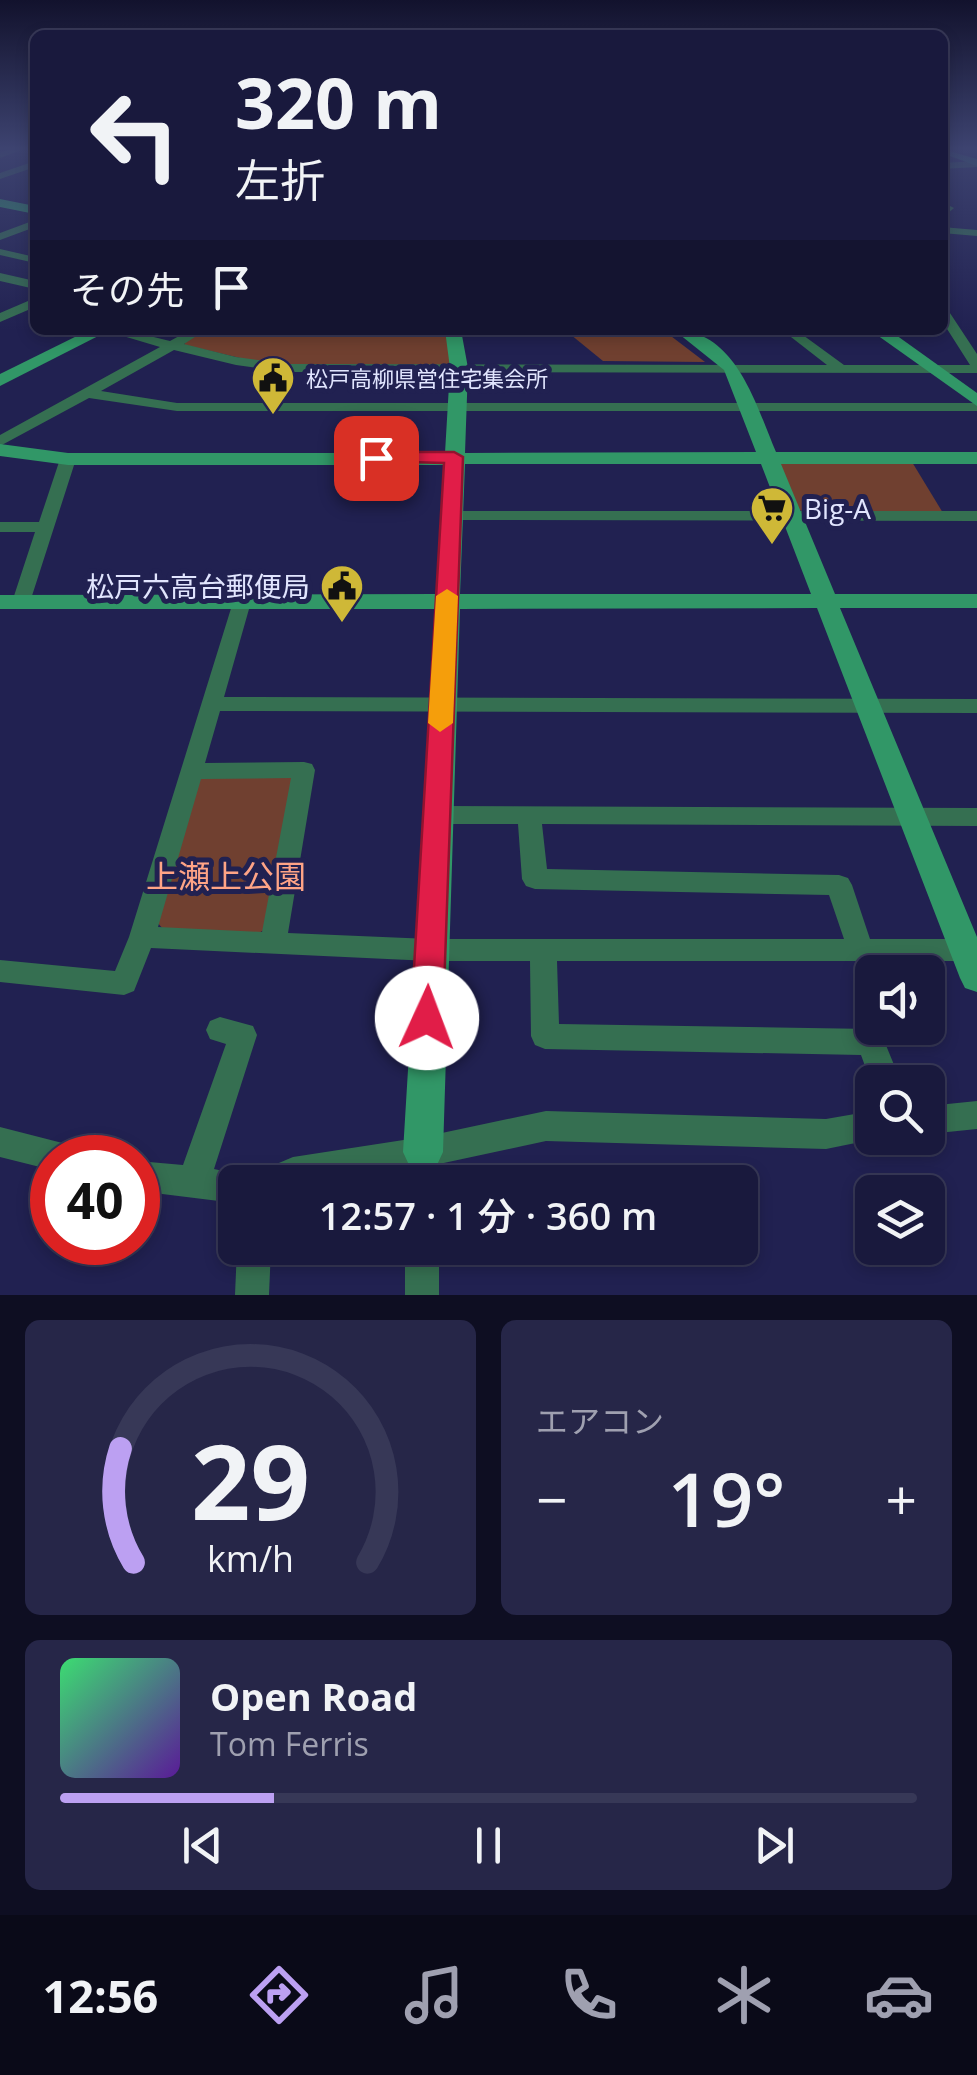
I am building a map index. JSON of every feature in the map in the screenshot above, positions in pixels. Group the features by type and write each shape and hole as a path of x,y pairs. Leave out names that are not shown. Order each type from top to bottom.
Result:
{"street":[{"path":"0,237 30,225"},
{"path":"0,227 30,233"},
{"path":"948,231 977,234"},
{"path":"0,252 30,259"},
{"path":"0,277 30,284"},
{"path":"0,304 28,311"},
{"path":"0,318 28,311"},
{"path":"948,320 977,367"},
{"path":"0,366 62,335"},
{"path":"0,381 96,335"},
{"path":"127,335 236,361 289,368 977,367"},
{"path":"0,441 191,335"},
{"path":"422,1165 459,368 454,335"},
{"path":"689,335 732,368 911,817 972,950 977,978"},
{"path":"795,335 840,368"},
{"path":"886,335 935,368 977,404"},
{"path":"86,393 177,407 749,408 977,404"},
{"path":"0,450 68,459 977,458"},
{"path":"68,459 11,602 977,601"},
{"path":"450,516 977,516"},
{"path":"0,526 44,527"},
{"path":"0,972 124,983 142,936 242,602"},
{"path":"212,704 977,706"},
{"path":"192,770 304,770 272,943"},
{"path":"437,815 977,817"},
{"path":"530,816 535,879 839,885 861,950"},
{"path":"142,936 430,950 972,950"},
{"path":"543,950 545,1036 871,1042 880,1065"},
{"path":"193,1183 243,1034 220,1030"},
{"path":"945,1118 977,1115"},
{"path":"428,1165 546,1126 826,1134 855,1129"},
{"path":"0,1142 30,1149"},
{"path":"160,1179 218,1185"},
{"path":"252,1295 253,1265"},
{"path":"422,1265 422,1295"}],"green space":[{"path":"195,335 448,335 452,361 445,365 257,362 185,345 184,341"},
{"path":"571,335 670,335 705,362 603,361"},
{"path":"912,462 943,513 806,513 798,509 779,465"},
{"name":"上瀬上公園","path":"291,773 298,780 271,926 257,934 164,930 156,921 197,780 204,775"}],"slow traffic":[{"path":"440,723 447,596"}],"place":[{"name":"松戸高柳県営住宅集会所","path":"273,416"},
{"name":"Big-A","path":"772,546"},
{"name":"松戸六高台郵便局","path":"342,624"}],"route":[{"path":"376,458 454,457 427,1018"}]}
